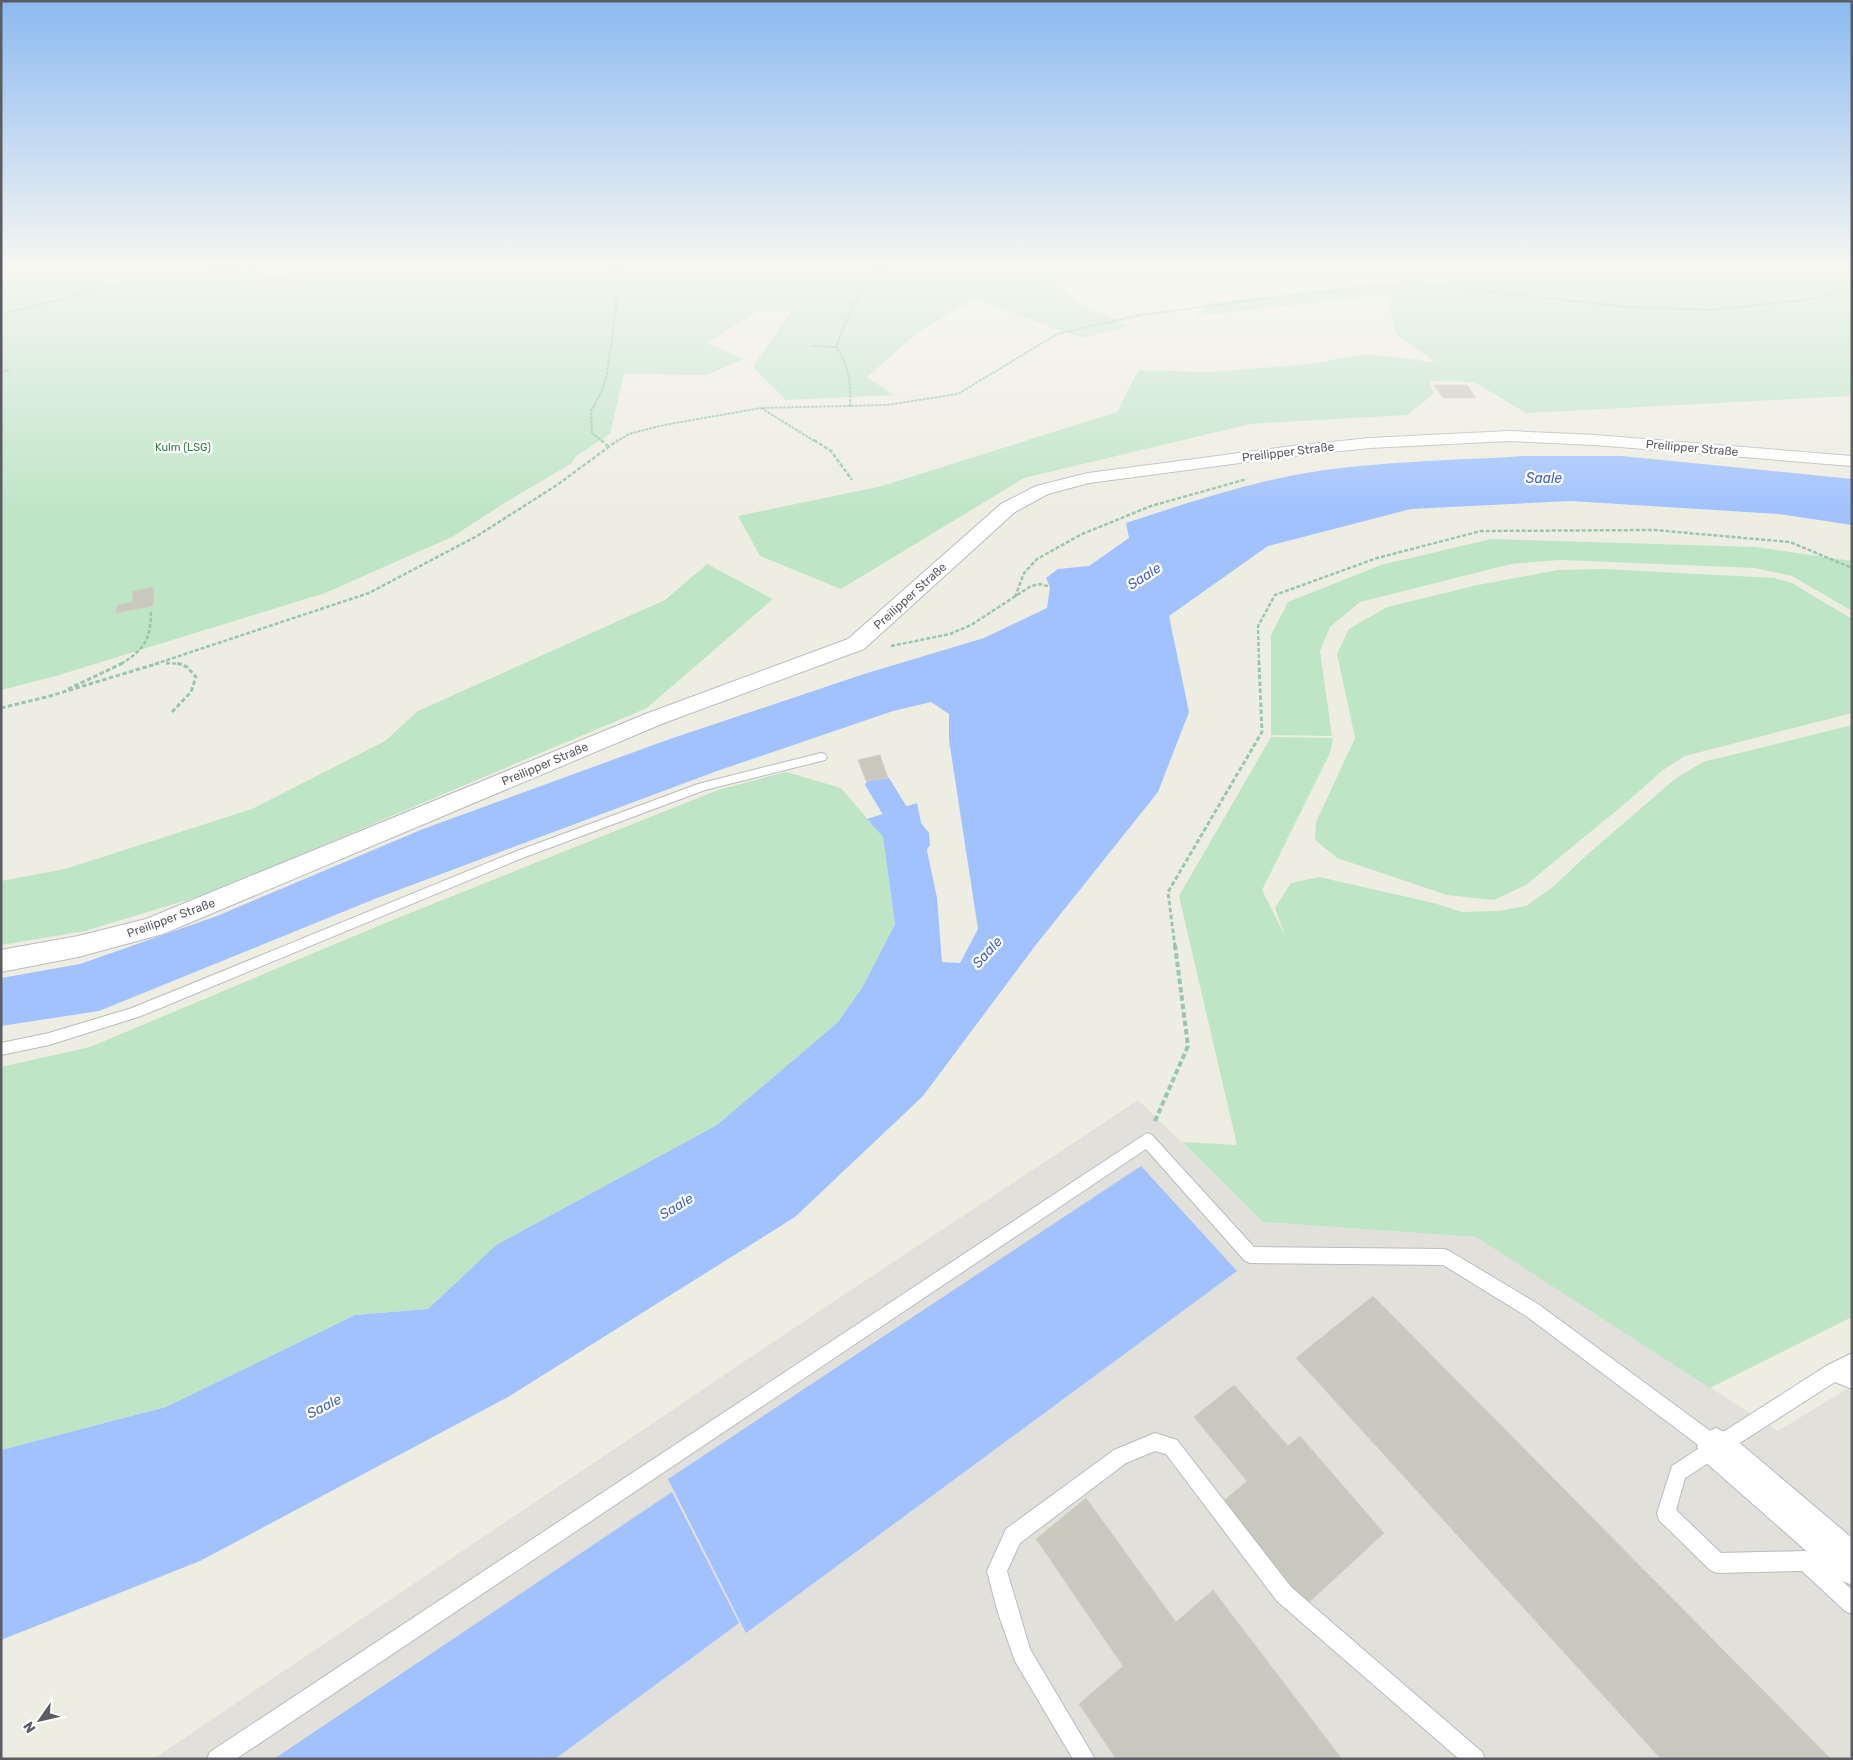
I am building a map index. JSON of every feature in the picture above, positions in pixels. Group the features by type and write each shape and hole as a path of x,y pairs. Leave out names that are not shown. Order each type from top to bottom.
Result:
{"street":[{"name":"Preilipper Straße","path":"1,961 54,952 153,927 656,718 856,644 1008,508 1042,490 1088,478 1292,451 1360,444 1509,436 1595,440 1852,461"},
{"path":"1716,1447 1852,1565"}],"lane":[{"path":"1,1049 49,1039 136,1012 521,854 702,787 821,757"},
{"path":"217,1759 1146,1140 1250,1255 1445,1257 1532,1310 1716,1447"},
{"path":"1852,1361 1678,1472 1666,1513 1717,1563 1806,1561 1852,1604"},
{"path":"1832,1372 1852,1380"},
{"path":"1085,1759 1022,1654 1008,1613 997,1571 1013,1536 1120,1456 1155,1442 1171,1446 1177,1452 1284,1594 1475,1759"}],"path":[{"path":"608,446 592,433 590,411 602,391 611,348"},
{"path":"837,348 845,359 850,376 850,406"},
{"path":"1,708 56,695 155,664 369,592 477,536 557,485 608,446 629,434 664,425 761,408 887,405 958,394 1034,348"},
{"path":"1,371 10,370"},
{"path":"761,408 831,451 852,480"},
{"path":"1015,598 1018,585 1034,560 1079,535 1134,511 1204,489 1249,479"},
{"path":"1146,1140 1188,1046 1168,892 1262,732 1258,626 1275,596 1377,558 1481,531 1654,530 1790,542 1852,568"},
{"path":"856,644 880,649 950,634 971,625 1031,586 1040,584 1050,587"},
{"path":"56,695 125,662 139,650 145,643 151,626 151,610"},
{"path":"155,664 176,661 189,666 196,677 195,686 184,702 172,712"}],"shaded area":[{"path":"1138,1100 1263,1222 1476,1237 1778,1431 1852,1386 1852,1759 153,1759 830,1304"}],"green space":[{"name":"Kulm (LSG)","path":"1,348 719,348 744,359 707,375 624,374 610,434 576,456 572,463 452,537 325,593 56,676 1,690"},
{"name":"Kulm (LSG)","path":"766,348 900,348 867,377 893,395 786,400 753,367"},
{"path":"1416,348 1852,348 1852,396 1526,413 1474,382 1429,381 1434,394 1407,415 1250,424 1024,478 841,589 760,556 738,516 882,486 1117,412 1138,370 1206,372 1302,365 1366,354 1435,362"},
{"path":"1491,539 1755,547 1852,561 1852,611 1792,576 1755,568 1560,560 1511,564 1360,602 1330,627 1320,651 1332,736 1271,735 1271,635 1288,602 1381,565"},
{"path":"707,564 773,599 647,708 207,894 85,931 1,945 1,881 65,869 252,809 385,741 418,711 665,600"},
{"path":"1604,569 1774,578 1792,583 1852,619 1852,713 1685,756 1663,770 1526,885 1494,900 1447,895 1337,858 1315,840 1316,822 1355,738 1337,654 1349,629 1387,607 1478,585 1558,570"},
{"path":"1852,725 1852,1317 1710,1388 1476,1237 1263,1222 1182,1142 1237,1145 1179,896 1271,737 1333,738 1330,753 1262,890 1285,936 1275,908 1291,883 1319,877 1434,903 1462,912 1498,911 1526,906 1553,887 1589,853 1675,779 1703,762"},
{"path":"786,772 841,788 883,837 895,924 862,988 837,1023 717,1125 496,1245 428,1309 355,1315 166,1407 1,1450 1,1067 90,1047 390,921 718,790"}],"water":[{"name":"Saale","path":"1523,456 1622,456 1852,479 1852,525 1779,514 1570,501 1411,509 1268,546 1169,616 1189,712 1158,792 1035,946 923,1096 795,1217 508,1397 200,1561 1,1640 1,1450 166,1407 355,1315 428,1309 496,1245 717,1125 837,1023 862,988 895,924 883,837 867,819 917,803 937,898 942,962 960,963 978,929 949,740 949,714 931,702 893,711 717,771 377,898 99,1011 1,1026 1,978 80,964 217,916 423,829 667,740 864,674 984,638 1047,608 1050,587 1046,578 1058,569 1089,566 1129,538 1126,523 1231,490 1274,479 1323,470 1380,464"},
{"path":"1141,1166 1237,1271 746,1633 668,1479"},
{"path":"672,1492 739,1623 555,1759 274,1759"}],"building":[{"path":"1434,385 1467,385 1476,398 1443,398"},
{"path":"154,587 153,606 116,613 117,605 132,602 133,591"},
{"path":"880,755 888,778 866,781 858,760"},
{"path":"1373,1296 1831,1759 1661,1759 1296,1358"},
{"path":"1234,1385 1288,1446 1300,1436 1384,1533 1304,1607 1220,1504 1247,1481 1194,1417"},
{"path":"1086,1498 1176,1622 1213,1590 1342,1759 1116,1759 1079,1704 1123,1666 1036,1539"}],"waterway":[{"path":"879,785 895,811 915,833 915,845"}]}
